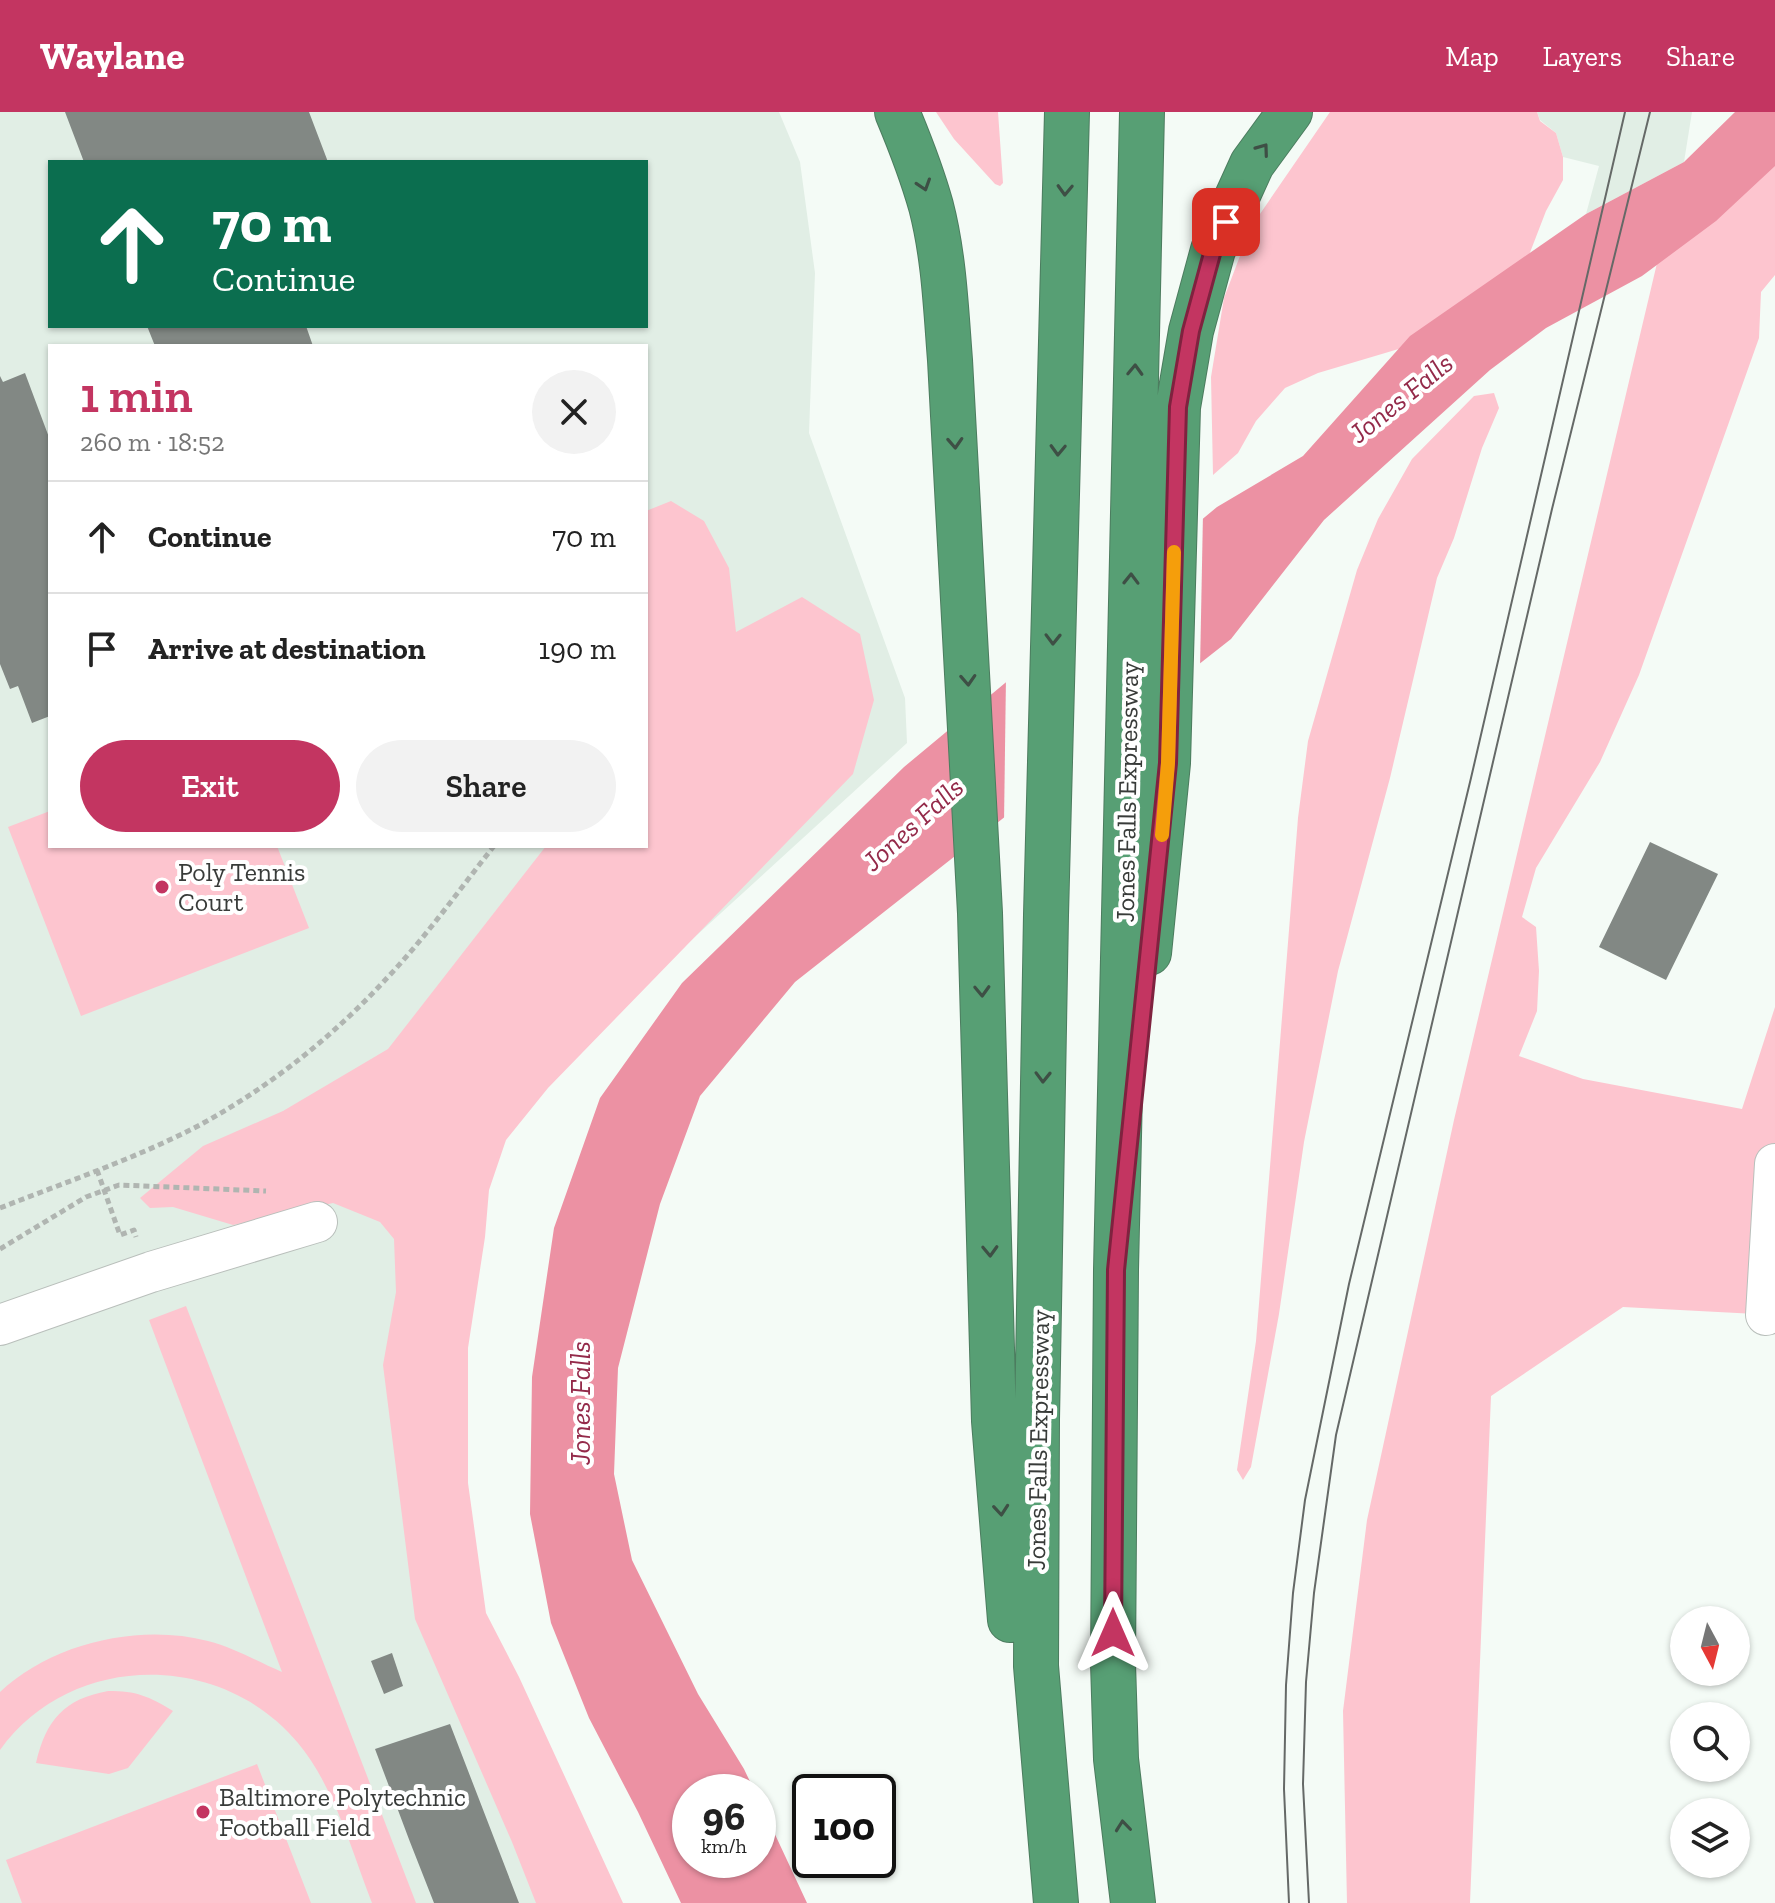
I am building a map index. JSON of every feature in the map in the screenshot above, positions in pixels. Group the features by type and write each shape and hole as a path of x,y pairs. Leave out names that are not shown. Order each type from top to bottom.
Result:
{"highway":[{"path":"897,112 912,146 931,207 943,273 980,913 994,1421 1016,1685 1028,1772 1055,1897"},
{"name":"Jones Falls Expressway","path":"1055,1897 1036,1666 1037,1420 1067,112"},
{"name":"Jones Falls Expressway","path":"1133,1903 1116,1759 1113,1663 1116,1270 1142,112"},
{"path":"1116,1270 1168,763 1180,392 1191,331 1213,250 1252,164 1290,112"}],"lane":[{"path":"1766,1315 1775,1164"},
{"path":"0,1325 151,1272 317,1222"}],"path":[{"path":"0,1208 197,1126 312,1049 344,1022 388,977 492,848"},
{"path":"97,1170 120,1235 134,1230 136,1235"},
{"path":"0,1249 86,1197 119,1185 266,1191"}],"shaded area":[{"path":"0,112 779,112 800,162 815,273 809,433 905,698 907,743 453,1158 433,1514 610,1903 0,1903"},
{"path":"936,112 998,112 1003,183 1000,186 954,139"},
{"path":"1330,112 1537,112 1540,121 1556,133 1563,157 1563,180 1546,211 1519,281 1412,345 1318,373 1285,388 1256,421 1238,453 1213,475 1211,377 1224,298 1251,227"},
{"path":"1537,112 1692,112 1684,162 1586,214 1599,166 1563,157 1556,133 1540,120"},
{"path":"1775,120 1775,275 1761,292 1759,338 1639,675 1600,762 1536,868 1522,917 1536,927 1539,971 1537,1011 1519,1056 1583,1079 1742,1109 1775,1007 1775,1315 1623,1307 1491,1396 1470,1903 1347,1903 1343,1711 1367,1520 1454,1120 1676,183"},
{"path":"1494,393 1499,408 1437,578 1390,778 1338,971 1304,1142 1279,1314 1251,1467 1243,1480 1237,1470 1256,1341 1298,818 1308,741 1357,570 1378,519 1412,459 1474,396"},
{"path":"671,501 704,521 729,568 736,632 802,597 860,634 874,700 853,774 548,1088 506,1140 489,1190 468,1348 468,1483 486,1613 519,1677 623,1903 536,1903 415,1619 383,1365 396,1292 394,1239 380,1222 333,1203 233,1225 173,1207 150,1208 140,1198 203,1146 283,1111 388,1049 544,848 648,848 648,510"},
{"name":"Poly Tennis Court","path":"48,812 48,848 278,848 309,928 81,1016 8,827"},
{"path":"186,1306 416,1903 372,1903 332,1799 311,1761 298,1743 266,1713 229,1691 189,1679 147,1675 105,1680 66,1694 30,1718 0,1750 0,1692 45,1661 98,1641 154,1634 181,1636 218,1644 282,1672 149,1320"},
{"path":"108,1691 142,1695 173,1711 128,1768 109,1774 36,1763 45,1735 59,1714 80,1700"},
{"name":"Baltimore Polytechnic Football Field","path":"257,1764 311,1903 22,1903 6,1860"}],"water":[{"name":"Jones Falls","path":"1735,112 1775,112 1775,166 1716,221 1642,276 1546,328 1490,370 1324,520 1231,639 795,982 700,1096 660,1204 618,1368 614,1474 632,1560 698,1694 746,1774 672,1774 672,1878 776,1878 776,1837 792,1871 792,1878 795,1878 807,1903 681,1903 589,1718 551,1623 530,1514 532,1377 554,1228 600,1098 682,983 904,767 1217,507 1303,456 1410,336 1586,214 1684,162"}],"pier":[{"path":"1203,513 1200,669 1004,823 1006,676"}],"building":[{"path":"65,112 309,112 327,160 83,160"},
{"path":"148,328 307,328 312,344 154,344"},
{"path":"25,373 48,435 48,717 32,723 18,686 10,689 0,664 0,376 3,382"},
{"path":"1650,842 1718,874 1666,980 1599,947"},
{"path":"392,1653 403,1686 384,1694 371,1661"},
{"path":"450,1724 519,1903 434,1903 410,1842 375,1749"}],"tram line":[{"path":"1289,1903 1284,1789 1286,1685 1293,1593 1305,1500 1349,1284 1471,778 1625,112"},
{"path":"1309,1903 1303,1784 1306,1682 1314,1593 1336,1435 1552,509 1650,112"}],"slow traffic":[{"path":"1162,835 1168,763 1174,552"}],"place":[{"name":"Poly Tennis Court","path":"162,887"},
{"name":"Baltimore Polytechnic Football Field","path":"203,1812"}],"route":[{"path":"1113,1633 1116,1270 1168,763 1178,407 1191,331 1213,250 1226,222"}]}
